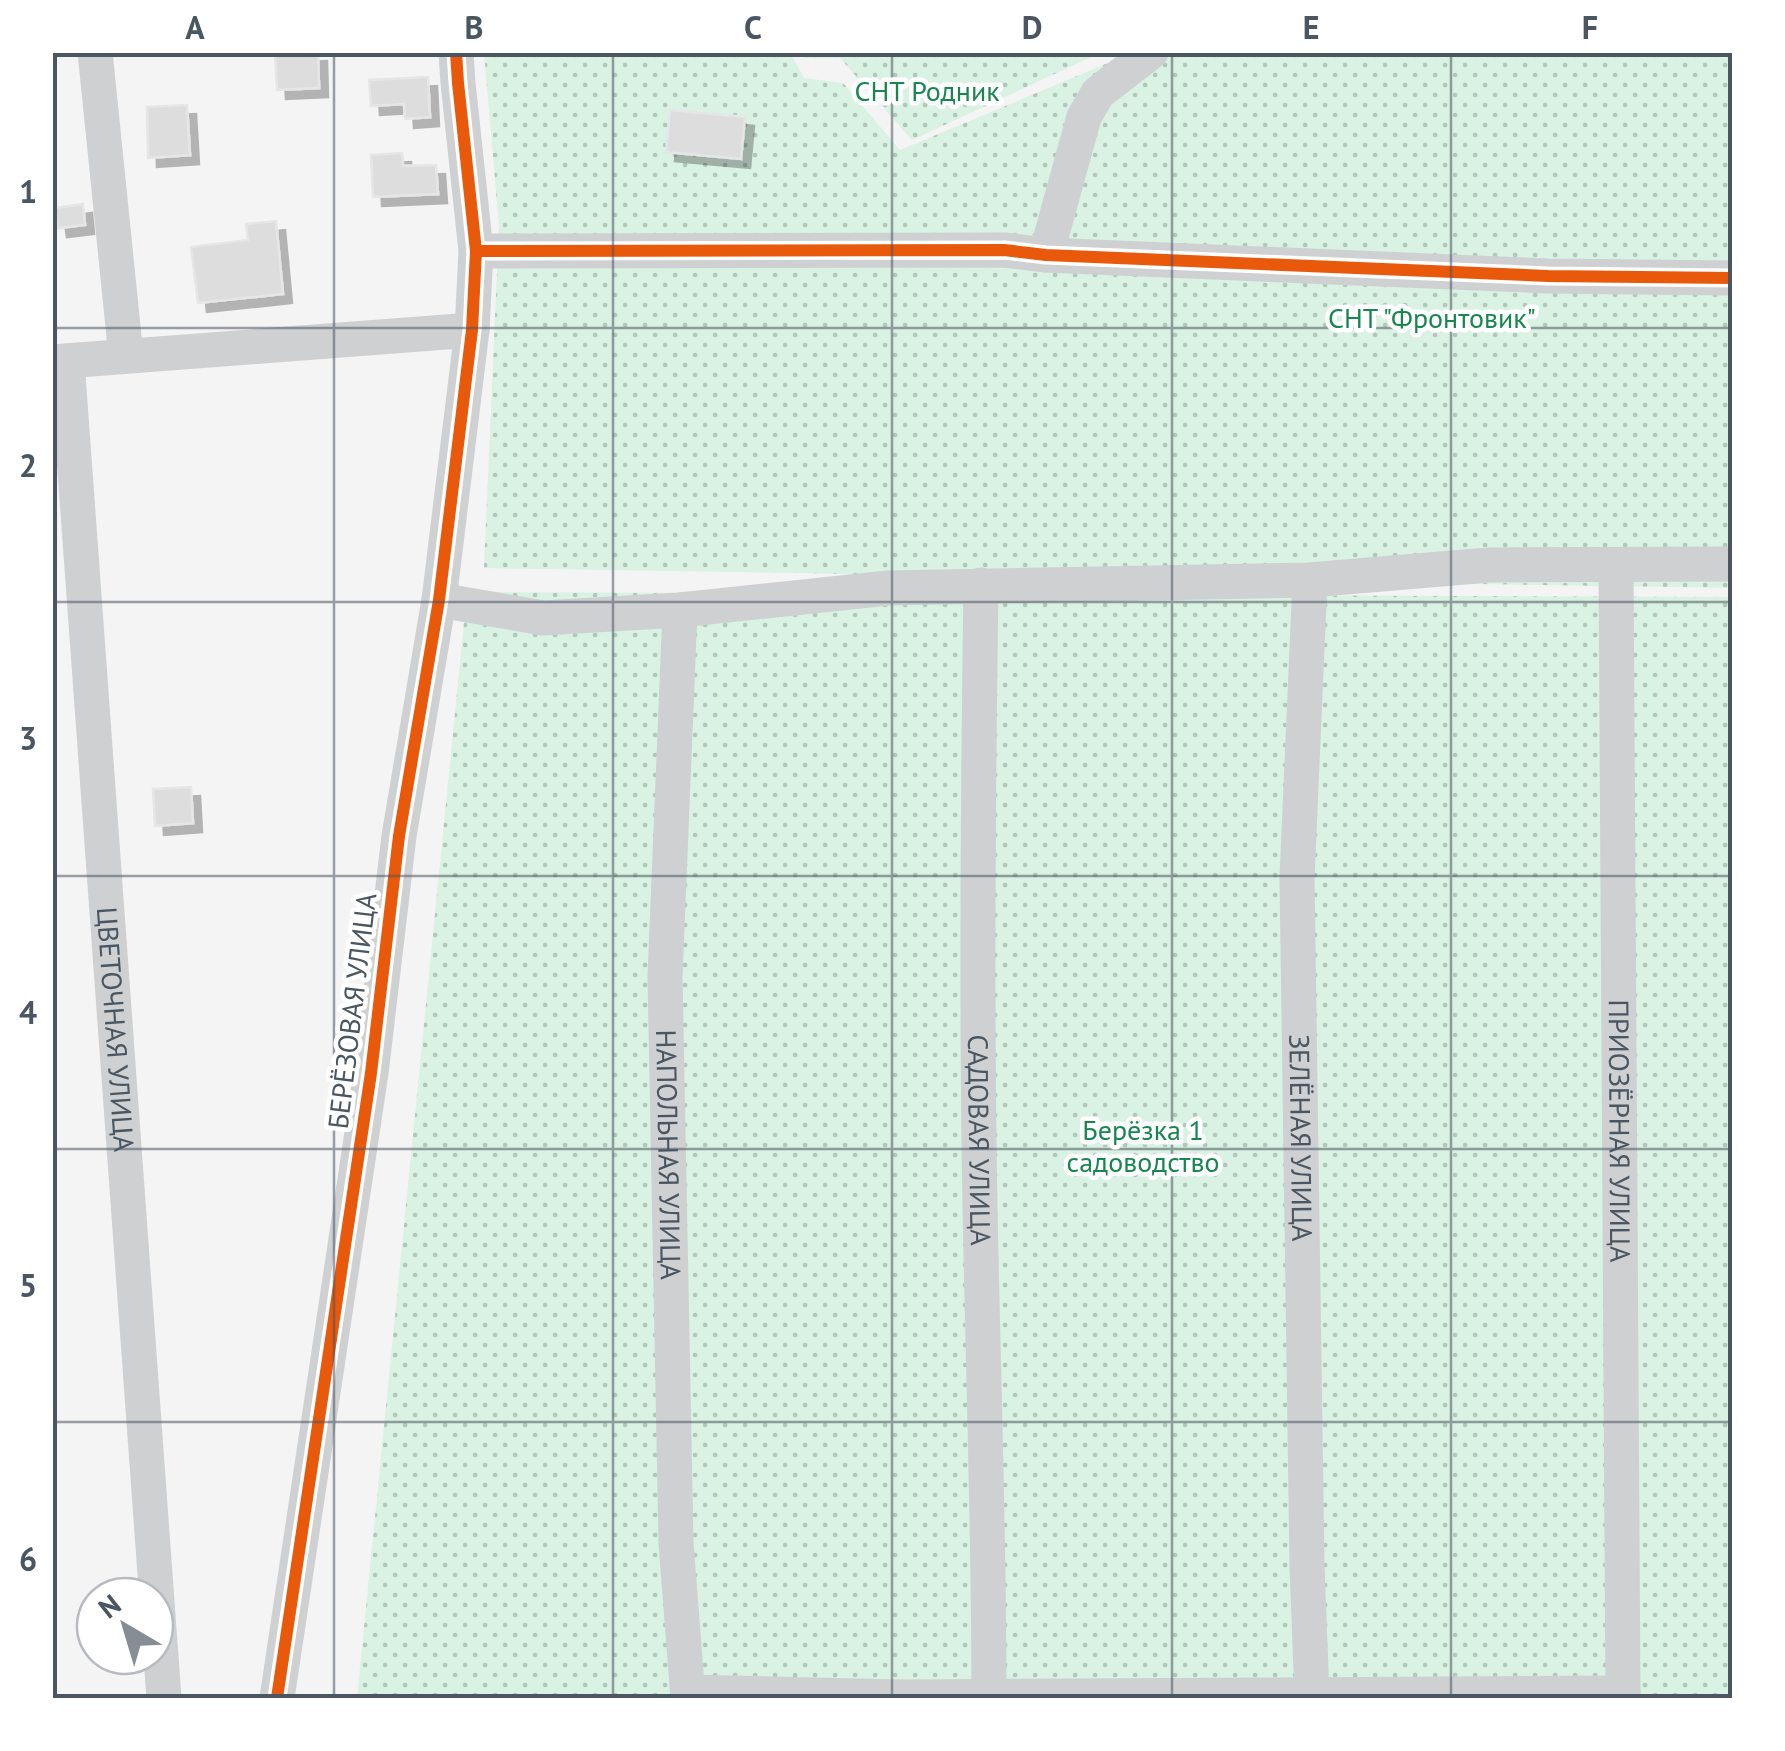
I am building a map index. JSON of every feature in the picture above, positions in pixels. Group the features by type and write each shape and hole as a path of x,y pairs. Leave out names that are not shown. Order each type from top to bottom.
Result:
{"street":[{"path":"95,52 126,356"},
{"name":"БЕРЁЗОВАЯ УЛИЦА","path":"276,1698 371,1073 399,836 440,600 472,330 476,250 456,52"},
{"path":"1046,255 1084,117 1098,93 1151,52"},
{"path":"476,250 1004,250 1548,276 1732,278"},
{"path":"60,362 472,330"},
{"name":"ЦВЕТОЧНАЯ УЛИЦА","path":"60,362 164,1698"},
{"path":"440,600 544,618 680,610 888,588 1310,580 1489,565 1732,564"},
{"name":"ПРИОЗЁРНАЯ УЛИЦА","path":"1616,566 1622,1696"},
{"name":"ЗЕЛЁНАЯ УЛИЦА","path":"1310,580 1297,878 1312,1695"},
{"name":"САДОВАЯ УЛИЦА","path":"981,585 976,882 989,1696"},
{"name":"НАПОЛЬНАЯ УЛИЦА","path":"680,610 665,978 676,1543 688,1695"},
{"path":"688,1695 1622,1696"}],"green space":[{"name":"СНТ \"Фронтовик\"","path":"484,53 790,53 804,78 843,83 900,150 1132,53 1732,53 1732,588 484,568 499,226"},
{"name":"СНТ Родник","path":"800,53 1100,53 912,140 840,58 804,58"},
{"name":"Берёзка 1 садоводство","path":"467,592 1732,597 1732,1698 357,1698"}],"building":[{"path":"318,52 319,88 277,90 275,54"},
{"path":"428,77 430,117 405,119 404,104 371,106 369,80"},
{"path":"187,105 190,155 148,158 147,107"},
{"path":"670,110 745,117 741,159 666,152"},
{"path":"402,153 403,166 436,165 438,194 373,197 371,155"},
{"path":"83,204 85,225 58,228 55,208"},
{"path":"276,221 283,294 198,303 191,247 248,240 246,224"},
{"path":"191,787 193,823 155,826 153,789"}],"cycle path":[{"path":"456,52 476,251 1004,250 1548,276 1732,278"},
{"path":"277,1698 371,1073 399,836 439,600 472,330 476,251"}]}
